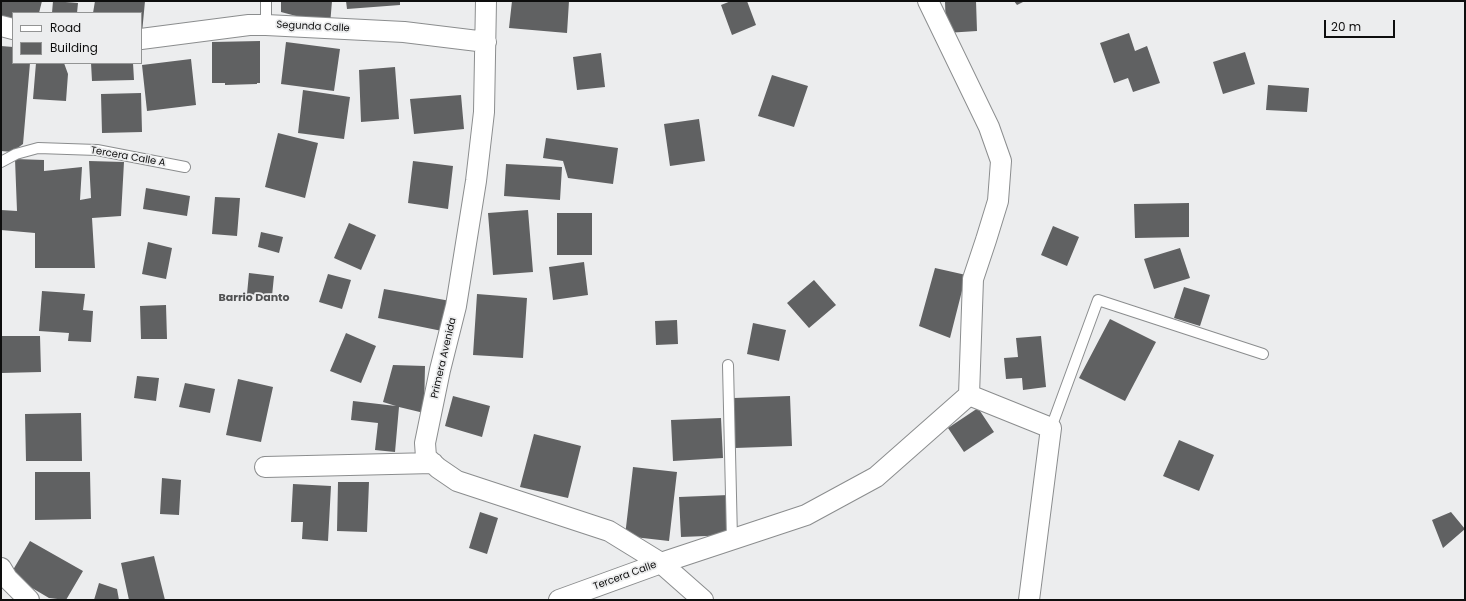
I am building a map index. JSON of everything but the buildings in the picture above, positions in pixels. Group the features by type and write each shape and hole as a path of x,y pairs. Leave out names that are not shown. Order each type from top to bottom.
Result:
{"street":[{"name":"Primera Avenida","path":"486,1 484,112 473,197 456,306 440,370 425,443 426,457 438,468 458,481 609,531 661,563"},
{"path":"661,563 806,515 876,477 969,395 973,279 998,201 1001,160 989,127 928,1"},
{"name":"Segunda Calle","path":"142,39 249,25 266,25 404,32 486,42"},
{"path":"1,26 12,29"},
{"path":"969,395 1051,428 1029,600"},
{"path":"265,466 433,463"},
{"name":"Tercera Calle","path":"559,600 661,563 702,600"},
{"path":"1,568 8,578 29,600"}],"lane":[{"path":"266,1 266,25"},
{"name":"Tercera Calle A","path":"1,162 16,154 38,148 98,150 185,167"},
{"path":"1051,428 1098,300 1263,354"},
{"path":"728,365 732,539"}],"district":[{"name":"Barrio Danto","path":"254,298"}]}
